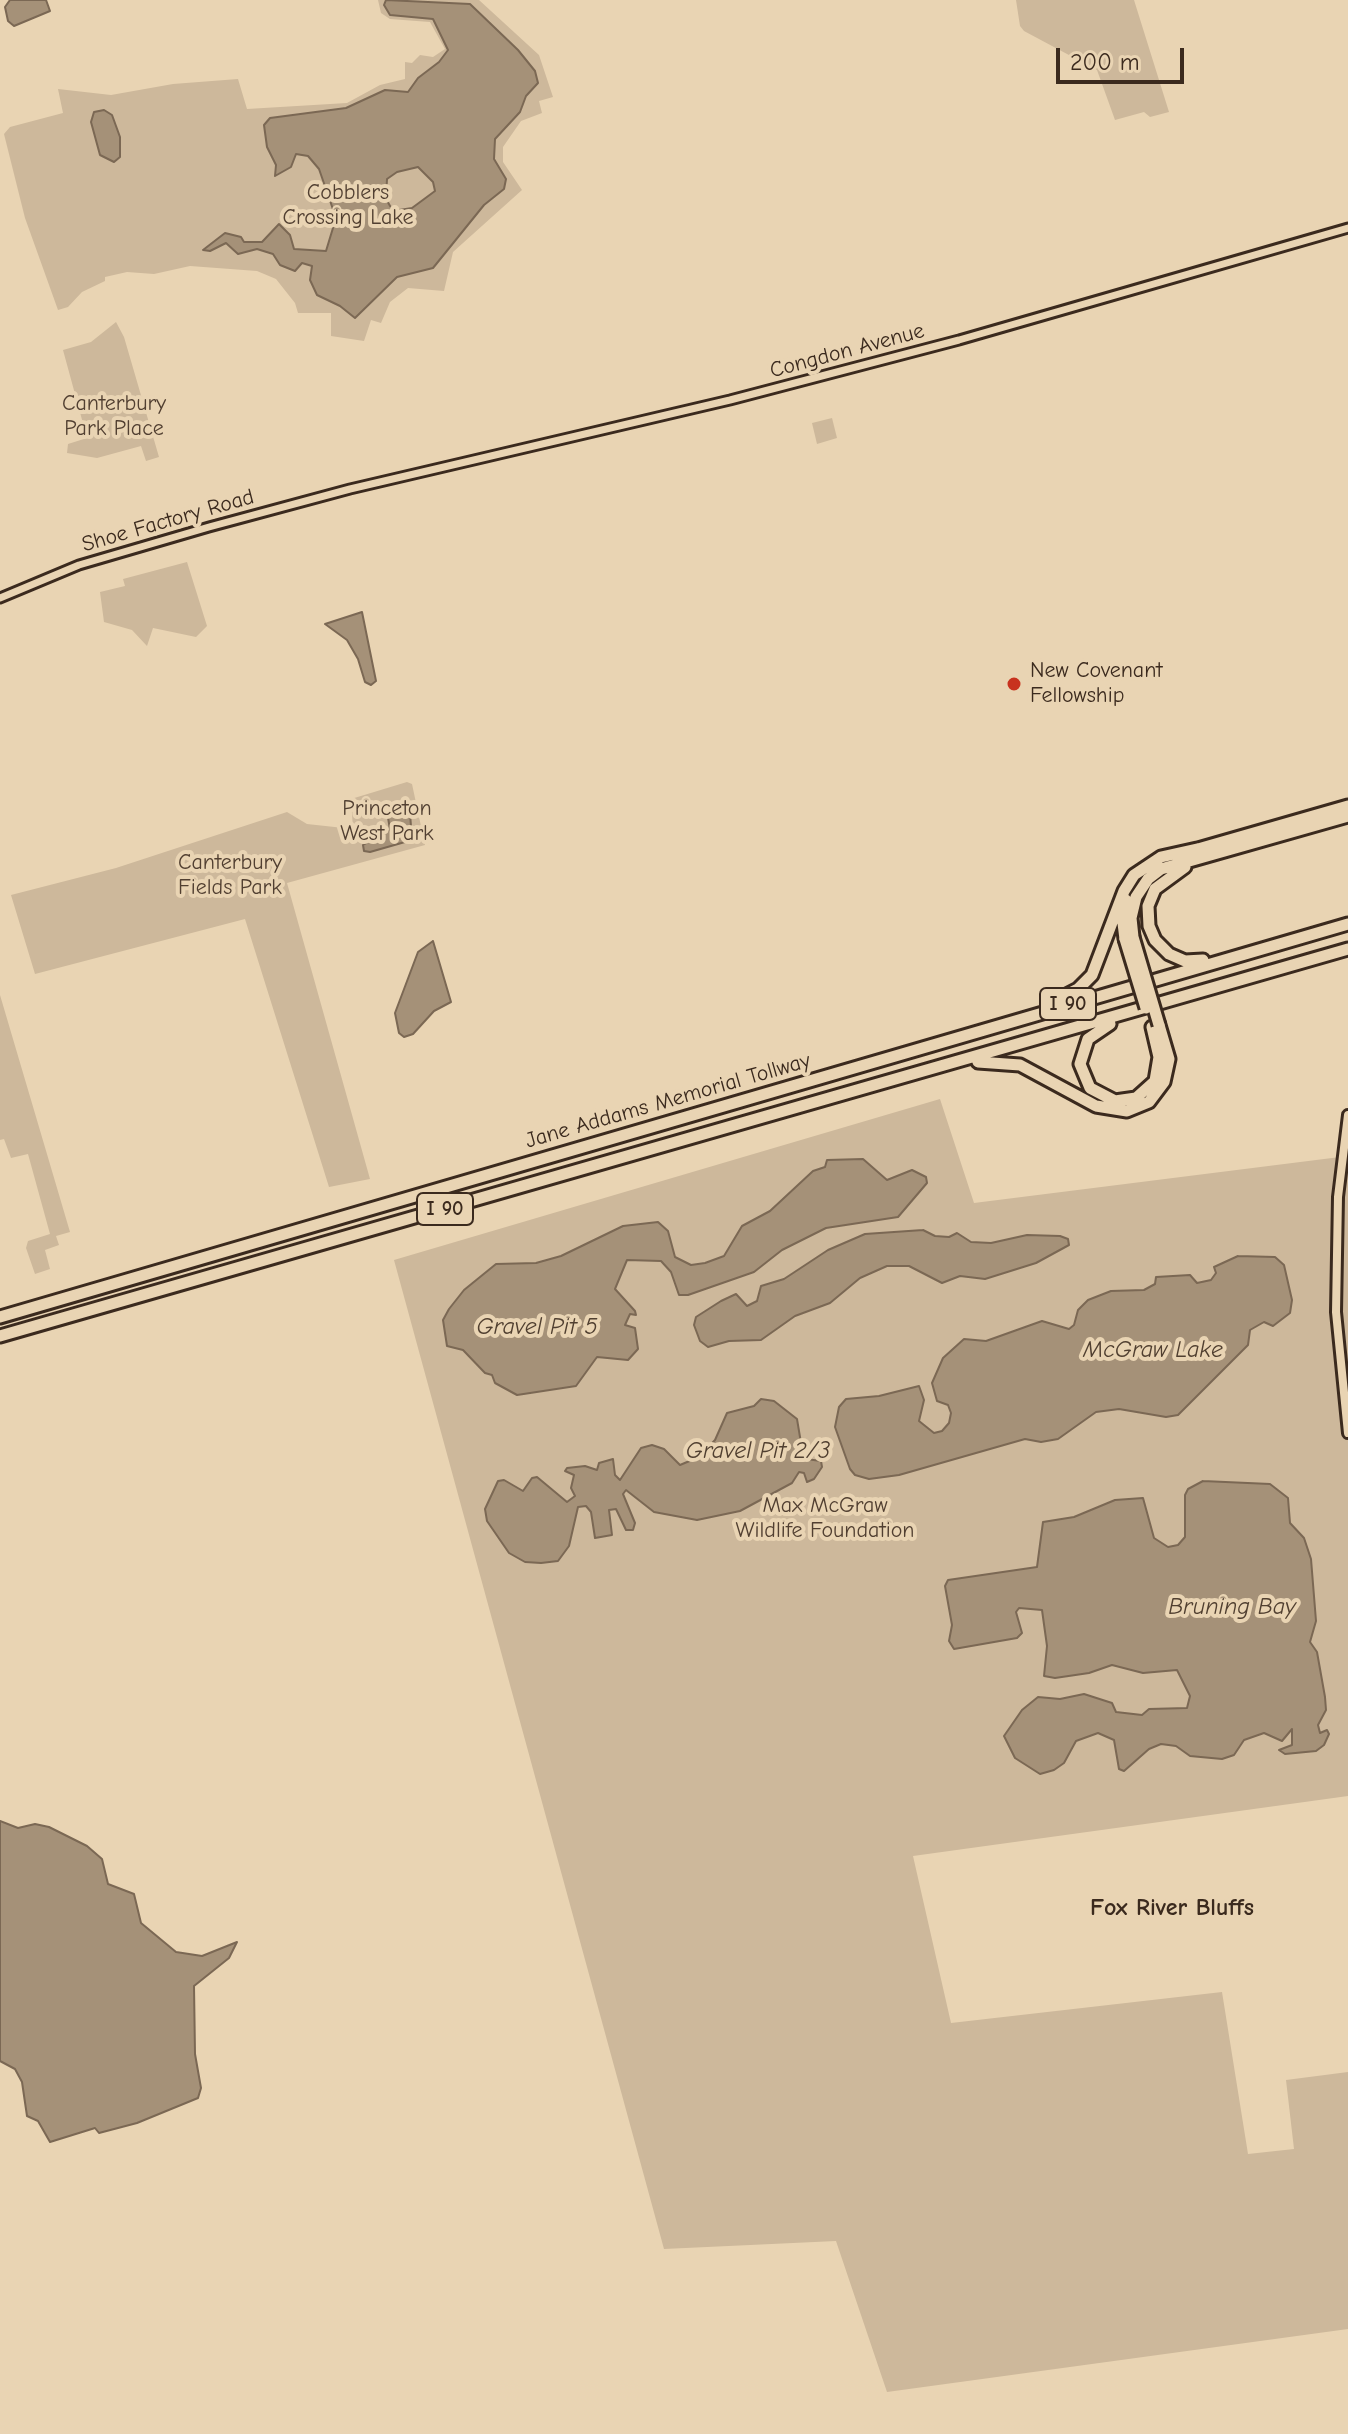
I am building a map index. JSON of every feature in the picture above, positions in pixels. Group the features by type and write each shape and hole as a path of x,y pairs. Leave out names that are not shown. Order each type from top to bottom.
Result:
{"highway":[{"path":"898,1053 1043,1006 1078,989 1095,969 1130,879 1155,859 1348,806"},
{"path":"1129,938 1133,903 1152,875 1169,866 1348,816"},
{"path":"1239,955 1196,961 1173,957 1152,934 1148,906 1155,889 1174,872 1257,841"},
{"path":"937,1068 990,1061 1016,1063 1096,1106 1127,1111 1149,1102 1164,1082 1169,1059 1155,1026 1129,938 1125,903 1139,878 1162,861 1197,849"},
{"name":"Jane Addams Memorial Tollway","path":"0,1317 1348,924"},
{"name":"Jane Addams Memorial Tollway","path":"0,1336 1348,949"},
{"path":"1155,1026 1160,1062 1150,1088 1136,1098 1121,1102 1094,1092 1085,1080 1080,1064 1083,1049 1093,1034 1122,1019 1180,999"}],"main road":[{"path":"1348,1115 1342,1146 1336,1312 1348,1433"}],"street":[{"name":"Congdon Avenue","path":"350,489 746,396 1348,228"},
{"name":"Shoe Factory Road","path":"0,598 79,565 350,489"}],"green space":[{"name":"Cobblers Crossing Lake","path":"378,0 479,0 539,55 553,97 539,101 542,113 521,121 503,147 503,162 522,190 453,252 444,291 408,288 390,302 381,323 371,320 364,341 331,336 331,313 298,313 295,303 276,279 257,271 190,266 154,274 127,272 105,277 105,281 82,292 68,307 58,310 25,218 4,134 10,127 63,113 58,89 111,95 173,84 238,79 247,109 347,103 380,85 405,79 405,62 412,63 420,55 433,57 445,49 430,22 390,19 381,13"},
{"path":"1016,0 1134,0 1169,112 1150,117 1144,112 1115,120 1097,70 1024,31 1020,26"},
{"name":"Canterbury Park Place","path":"116,322 124,337 159,457 146,461 141,446 97,458 67,453 68,444 87,438 63,350 91,342"},
{"path":"832,418 837,438 817,444 812,423"},
{"path":"187,562 207,626 196,637 153,628 147,646 132,630 104,622 100,592 125,586 123,579"},
{"path":"407,782 412,784 425,845 287,883 370,1179 329,1187 245,919 35,974 11,895 116,868 287,812 307,824 353,829 351,799"},
{"path":"0,995 70,1232 56,1236 59,1245 45,1250 50,1269 35,1274 26,1248 28,1241 50,1234 28,1154 11,1158 4,1139 0,1140"},
{"name":"Max McGraw Wildlife Foundation","path":"940,1099 974,1203 1348,1156 1348,1796 913,1856 951,2023 1222,1992 1248,2154 1294,2149 1286,2080 1348,2072 1348,2329 887,2392 836,2241 664,2249 394,1260"}],"water":[{"path":"10,0 46,0 50,11 14,26 8,21 5,7"},
{"name":"Cobblers Crossing Lake","path":"386,0 470,4 518,50 535,71 538,83 526,96 520,112 495,139 494,159 506,179 504,189 484,205 433,268 397,277 355,318 340,306 317,295 310,280 312,266 302,263 295,271 280,265 273,254 257,249 238,254 226,243 210,251 203,250 225,233 241,237 244,242 262,242 279,224 290,235 294,249 326,251 336,218 319,169 308,156 296,154 291,167 275,176 276,165 267,147 264,125 270,118 346,108 385,90 408,92 418,78 439,62 448,50 433,19 390,15 384,5","holes":["418,167 433,182 435,191 412,208 393,211 386,199 387,179 397,172"]},
{"path":"104,110 112,115 120,137 120,157 114,162 100,155 91,122 94,112"},
{"path":"362,612 376,681 371,685 365,682 358,659 347,640 325,624"},
{"path":"402,807 410,813 412,840 364,851 363,845 390,830 387,811"},
{"path":"433,941 451,1002 434,1011 413,1034 404,1037 399,1033 395,1013 418,952"},
{"name":"Gravel Pit 5","path":"863,1159 887,1180 912,1170 926,1177 927,1183 898,1217 826,1228 782,1250 754,1272 688,1295 679,1295 671,1272 661,1261 627,1260 615,1289 635,1311 636,1315 630,1314 625,1325 635,1328 638,1349 628,1360 597,1357 576,1386 517,1395 495,1383 492,1375 485,1373 463,1350 447,1346 443,1320 449,1309 464,1290 496,1264 536,1263 561,1256 623,1226 658,1222 668,1231 675,1257 691,1265 705,1263 724,1256 742,1226 770,1211 813,1171 825,1167 827,1160"},
{"path":"923,1230 935,1236 949,1237 957,1233 971,1242 991,1243 1027,1235 1060,1236 1068,1239 1069,1245 1036,1263 985,1279 960,1276 942,1283 909,1266 887,1266 860,1278 830,1303 795,1316 761,1340 729,1341 708,1347 700,1341 694,1325 696,1317 721,1301 736,1294 747,1306 757,1301 761,1286 784,1279 828,1250 865,1234"},
{"name":"McGraw Lake","path":"1238,1256 1275,1257 1284,1265 1292,1300 1290,1313 1273,1326 1264,1322 1250,1330 1248,1345 1178,1415 1166,1417 1119,1409 1096,1412 1058,1439 1041,1442 1025,1439 899,1475 869,1479 855,1475 850,1469 835,1427 839,1407 846,1399 879,1396 919,1386 924,1400 919,1421 934,1433 942,1431 949,1423 951,1413 948,1405 937,1401 932,1383 943,1358 964,1339 986,1341 1042,1321 1069,1329 1074,1325 1078,1310 1088,1300 1111,1291 1144,1290 1155,1284 1156,1277 1190,1275 1197,1283 1211,1280 1216,1273 1214,1267"},
{"name":"Gravel Pit 2/3","path":"761,1399 774,1401 797,1419 803,1455 806,1459 821,1461 822,1467 814,1479 807,1482 804,1473 799,1472 792,1483 740,1511 697,1520 654,1512 626,1490 623,1494 635,1523 633,1530 626,1530 616,1509 609,1510 612,1535 595,1538 591,1512 586,1506 578,1507 569,1546 558,1561 525,1562 509,1553 487,1521 485,1509 498,1481 504,1480 523,1491 532,1478 537,1477 567,1502 575,1496 571,1488 574,1475 565,1471 567,1468 585,1466 597,1470 599,1463 613,1459 615,1475 620,1480 641,1448 652,1445 664,1449 680,1465 699,1457 715,1440 727,1413 754,1406"},
{"name":"Bruning Bay","path":"1203,1481 1270,1484 1288,1498 1290,1523 1304,1538 1311,1559 1316,1621 1310,1642 1317,1652 1325,1697 1326,1710 1318,1725 1320,1733 1327,1730 1329,1734 1324,1745 1316,1751 1285,1754 1279,1750 1292,1745 1292,1729 1282,1741 1264,1733 1244,1740 1234,1755 1222,1759 1190,1756 1176,1746 1161,1744 1149,1749 1124,1771 1119,1769 1114,1740 1098,1733 1076,1741 1064,1763 1040,1774 1015,1758 1004,1736 1022,1710 1038,1697 1060,1699 1084,1694 1112,1703 1116,1712 1142,1715 1149,1709 1187,1708 1190,1696 1177,1670 1143,1673 1112,1665 1089,1673 1055,1678 1044,1676 1047,1646 1042,1610 1019,1608 1016,1612 1022,1633 1017,1638 954,1649 949,1641 952,1625 945,1586 948,1580 1037,1567 1043,1522 1074,1517 1115,1500 1143,1498 1154,1538 1168,1547 1178,1545 1185,1537 1185,1495 1188,1489"},
{"path":"0,1821 18,1828 35,1824 49,1827 87,1846 102,1859 108,1884 134,1894 141,1923 176,1952 202,1956 237,1942 229,1958 194,1986 195,2054 201,2088 198,2098 137,2123 99,2133 95,2128 50,2142 38,2121 27,2116 22,2082 15,2069 0,2061"}],"place":[{"name":"New Covenant Fellowship","path":"1014,684"}],"district":[{"name":"Fox River Bluffs","path":"1172,1908"}],"park label":[{"name":"Princeton West Park","path":"387,822"},
{"name":"Canterbury Fields Park","path":"230,876"}]}
